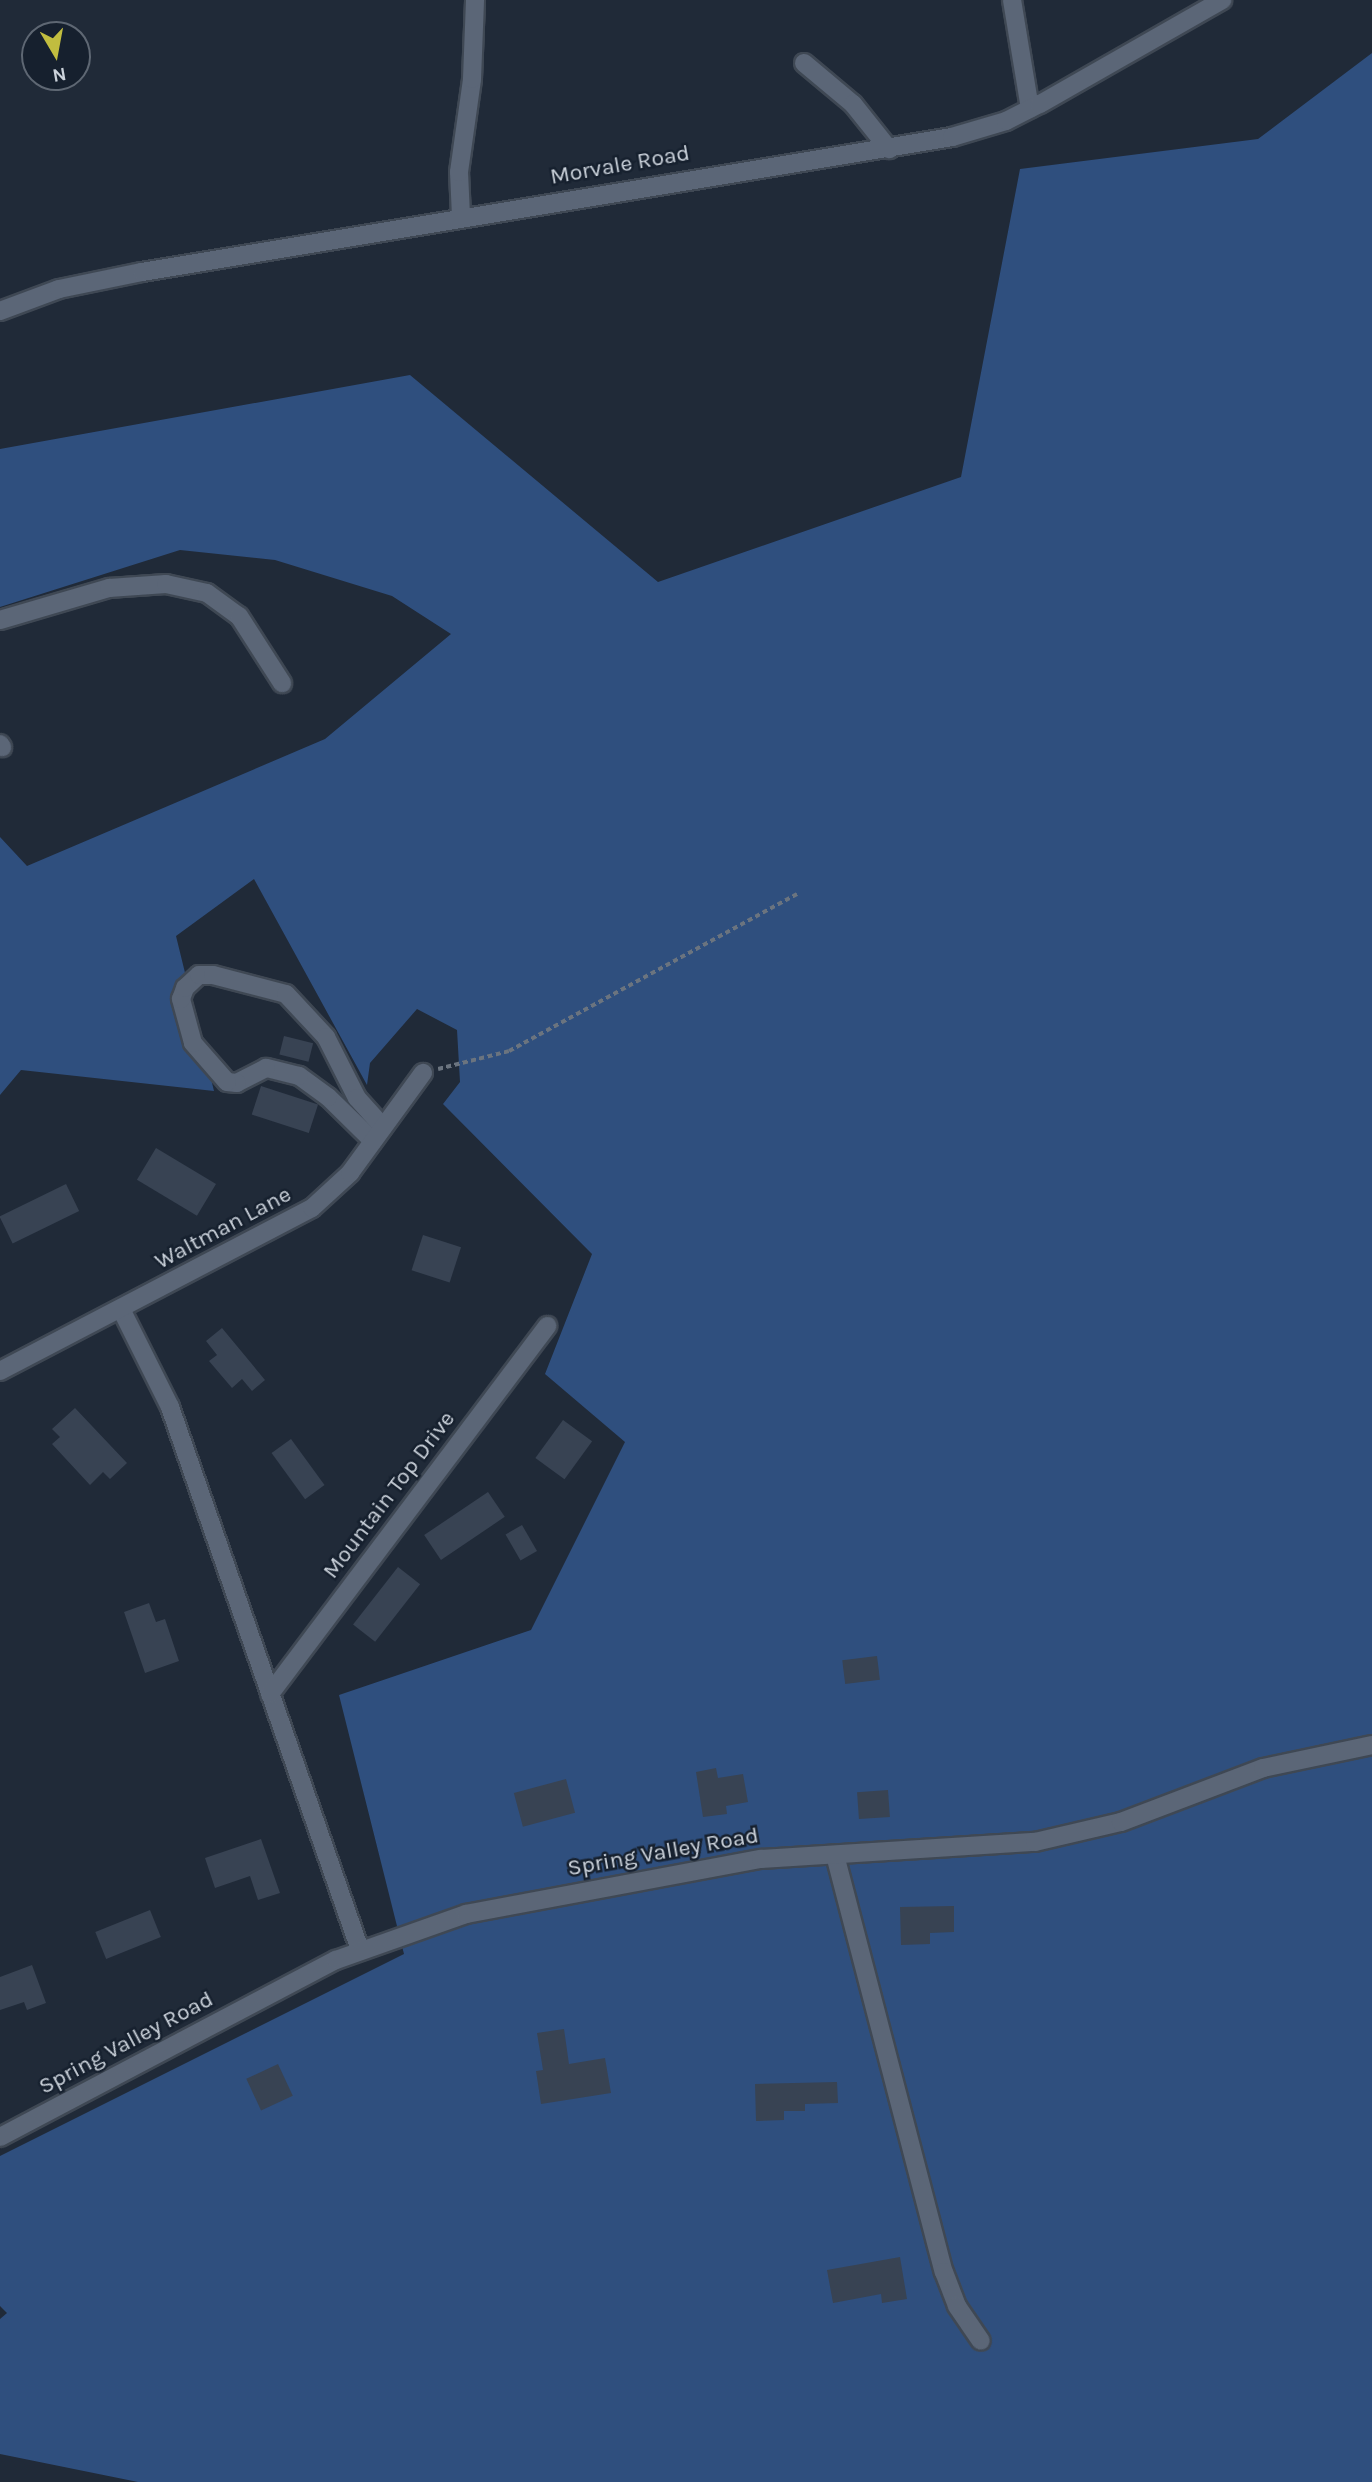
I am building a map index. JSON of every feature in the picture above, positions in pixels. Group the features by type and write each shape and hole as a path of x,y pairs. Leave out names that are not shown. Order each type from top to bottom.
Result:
{"street":[{"path":"461,216 459,172 472,79 475,0"},
{"path":"1012,0 1030,109"},
{"name":"Morvale Road","path":"0,311 93,281 461,216 889,149 962,134 1030,109 1222,0"},
{"path":"804,63 853,104 889,149"},
{"path":"0,620 109,588 166,584 206,593 239,616 282,683"},
{"path":"199,975 213,975 286,994 326,1037 378,1134 299,1076 265,1068 237,1083 227,1082 193,1043 181,999 185,988 199,975"},
{"name":"Waltman Lane","path":"0,1371 312,1208 341,1184 423,1073"},
{"path":"121,1309 170,1407 360,1950"},
{"name":"Mountain Top Drive","path":"270,1694 547,1326"},
{"name":"Spring Valley Road","path":"0,2137 360,1950 477,1911 721,1865 835,1854 1035,1842 1121,1822 1263,1768 1372,1745"},
{"path":"835,1854 946,2280 961,2315 981,2341"}],"path":[{"path":"423,1073 509,1051 797,894"}],"shaded area":[{"path":"1372,53 1372,2482 138,2482 0,2454 0,2319 7,2313 0,2306 0,2156 404,1954 339,1695 531,1630 625,1442 545,1374 592,1254 443,1104 460,1082 457,1030 417,1009 370,1063 367,1085 254,879 176,936 214,1091 21,1070 0,1095 0,837 27,866 325,739 451,634 392,596 275,560 180,550 0,607 0,449 410,375 658,582 961,477 1020,169 1258,139"}],"building":[{"path":"284,1036 313,1043 309,1062 279,1054"},
{"path":"261,1086 318,1105 309,1133 252,1115"},
{"path":"156,1148 216,1184 197,1216 137,1180"},
{"path":"66,1184 79,1211 13,1243 0,1216"},
{"path":"423,1235 461,1247 450,1283 412,1270"},
{"path":"222,1328 265,1380 252,1391 242,1379 232,1388 209,1361 217,1355 206,1341"},
{"path":"75,1408 127,1463 110,1479 103,1472 90,1485 52,1444 60,1437 52,1429"},
{"path":"563,1420 592,1441 564,1479 535,1458"},
{"path":"291,1439 325,1485 305,1499 272,1453"},
{"path":"488,1492 505,1517 441,1560 424,1535"},
{"path":"522,1525 537,1551 521,1560 506,1534"},
{"path":"398,1567 420,1584 375,1642 353,1625"},
{"path":"149,1603 156,1622 165,1619 179,1661 145,1673 124,1612"},
{"path":"877,1656 880,1680 845,1684 842,1660"},
{"path":"716,1768 718,1778 743,1774 748,1802 726,1806 727,1814 703,1817 696,1772"},
{"path":"566,1779 575,1813 523,1827 514,1793"},
{"path":"888,1790 890,1817 859,1819 857,1792"},
{"path":"261,1839 280,1893 258,1900 250,1876 215,1888 205,1858"},
{"path":"954,1906 954,1932 930,1933 930,1944 901,1945 900,1907"},
{"path":"150,1910 161,1937 106,1959 95,1932"},
{"path":"32,1965 46,2003 27,2010 24,2002 0,2010 0,1977"},
{"path":"564,2029 569,2064 605,2058 611,2093 541,2104 536,2071 543,2070 537,2033"},
{"path":"278,2064 293,2096 261,2111 246,2079"},
{"path":"837,2082 838,2103 805,2104 805,2111 784,2111 784,2120 756,2121 755,2084"},
{"path":"900,2257 907,2299 882,2303 881,2294 833,2303 827,2270"}]}
